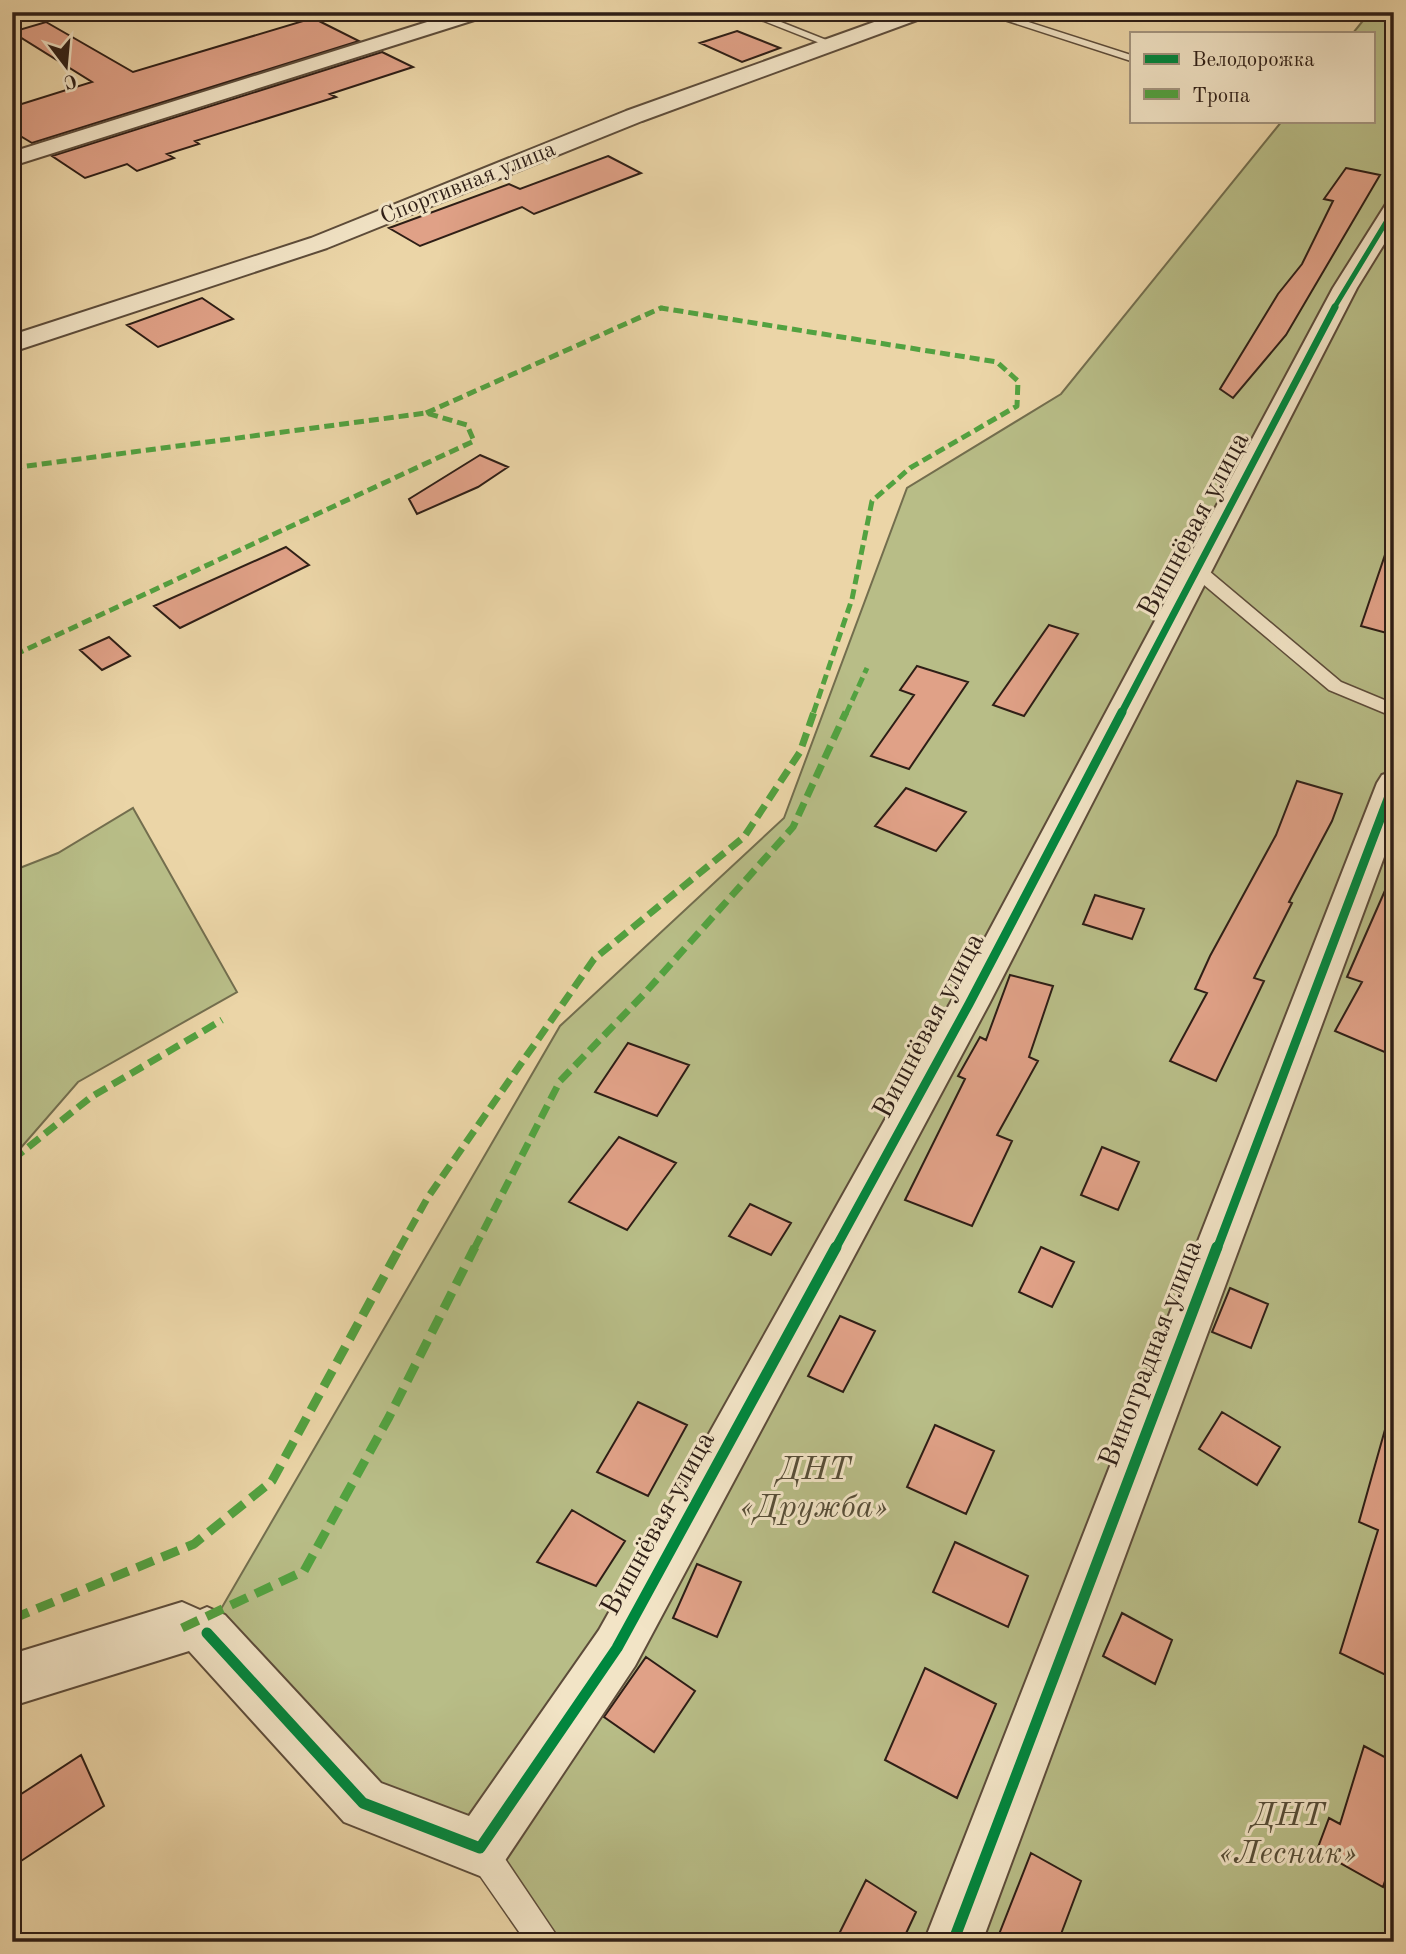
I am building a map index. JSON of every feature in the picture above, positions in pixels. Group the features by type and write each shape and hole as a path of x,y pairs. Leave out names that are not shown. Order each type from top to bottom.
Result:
{"street":[{"path":"12,159 480,12"},
{"name":"Спортивная улица","path":"12,344 319,243 634,116 834,46 921,12"},
{"name":"Вишнёвая улица","path":"480,1848 617,1648 969,1004 1345,288 1394,209"},
{"name":"Виноградная улица","path":"953,1942 1394,783"},
{"path":"12,1680 195,1631 363,1803 480,1848"}],"lane":[{"path":"746,12 834,46"},
{"path":"985,12 1130,58"},
{"path":"1197,570 1335,686 1394,711"},
{"path":"480,1848 545,1942"}],"green space":[{"name":"ДНТ «Дружба»","path":"1370,12 1394,12 1394,1942 545,1942 480,1848 363,1803 207,1633 560,1026 784,818 907,488 1061,394 1281,122 1374,122 1374,32 1354,32"},
{"path":"133,808 237,992 78,1082 12,1158 12,871 58,853"}],"building":[{"path":"313,18 359,41 32,143 12,131 12,107 92,82 12,32 46,22 133,72"},
{"path":"737,31 780,48 742,62 700,43"},
{"path":"382,52 413,67 330,94 336,97 195,141 199,144 167,154 174,158 137,171 127,164 85,178 52,156"},
{"path":"608,156 641,173 534,214 522,207 420,246 389,228 509,184 520,189"},
{"path":"1346,168 1380,175 1286,335 1233,398 1220,389 1278,294 1302,264 1333,201 1324,199"},
{"path":"202,298 233,319 158,347 127,325"},
{"path":"480,455 508,467 478,487 417,514 409,499"},
{"path":"1389,543 1394,544 1394,635 1361,626"},
{"path":"286,547 309,565 180,628 154,606"},
{"path":"1049,625 1078,634 1024,716 993,705"},
{"path":"109,637 130,656 102,670 80,650"},
{"path":"917,666 968,682 909,769 871,756 914,695 900,690"},
{"path":"1297,781 1342,794 1332,821 1289,902 1292,903 1254,978 1264,981 1216,1081 1170,1061 1207,993 1195,989 1276,835"},
{"path":"906,788 966,812 936,851 875,826"},
{"path":"1394,870 1394,1056 1335,1031 1362,982 1347,977"},
{"path":"1095,895 1144,909 1132,939 1083,924"},
{"path":"1010,975 1053,986 1029,1057 1038,1061 997,1135 1012,1141 972,1226 905,1200 965,1079 958,1076 980,1037 986,1040"},
{"path":"628,1043 689,1065 657,1116 595,1092"},
{"path":"619,1137 676,1163 627,1230 569,1202"},
{"path":"1102,1147 1139,1162 1118,1210 1081,1195"},
{"path":"750,1204 791,1223 771,1255 729,1236"},
{"path":"1041,1247 1074,1262 1052,1307 1019,1292"},
{"path":"1230,1288 1268,1304 1251,1348 1212,1332"},
{"path":"840,1316 875,1331 843,1392 808,1376"},
{"path":"638,1402 687,1425 648,1496 597,1472"},
{"path":"1222,1412 1280,1447 1257,1485 1199,1449"},
{"path":"935,1425 994,1451 966,1514 907,1487"},
{"path":"1386,1426 1394,1427 1394,1679 1340,1653 1378,1530 1359,1522"},
{"path":"572,1510 625,1541 596,1586 537,1562"},
{"path":"955,1542 1028,1576 1008,1627 933,1592"},
{"path":"697,1564 741,1582 717,1637 673,1618"},
{"path":"1122,1613 1172,1640 1155,1684 1103,1656"},
{"path":"646,1657 695,1691 654,1752 604,1717"},
{"path":"925,1668 996,1704 957,1798 885,1760"},
{"path":"1364,1746 1394,1762 1394,1854 1383,1887 1317,1850 1329,1818 1340,1824"},
{"path":"81,1755 104,1806 12,1867 12,1800"},
{"path":"1031,1853 1081,1881 1058,1942 996,1942"},
{"path":"866,1880 916,1912 902,1942 835,1942"}],"marked path":[{"path":"12,1619 194,1544 272,1481 428,1197 594,959 744,837 800,752 852,599 872,501 910,468 1017,406 1018,381 997,362 661,308 426,413"},
{"path":"12,468 426,413 467,425 474,441 12,656"},
{"path":"182,1628 304,1571 389,1417 560,1081 644,994 793,827 867,668"},
{"path":"12,1160 91,1097 222,1020"}],"cycle path":[{"path":"207,1633 363,1803 480,1848 617,1648 969,1004 1345,288 1394,209"},
{"path":"953,1942 1394,783"}],"park label":[{"name":"ДНТ «Лесник»","path":"1288,1835"}]}
